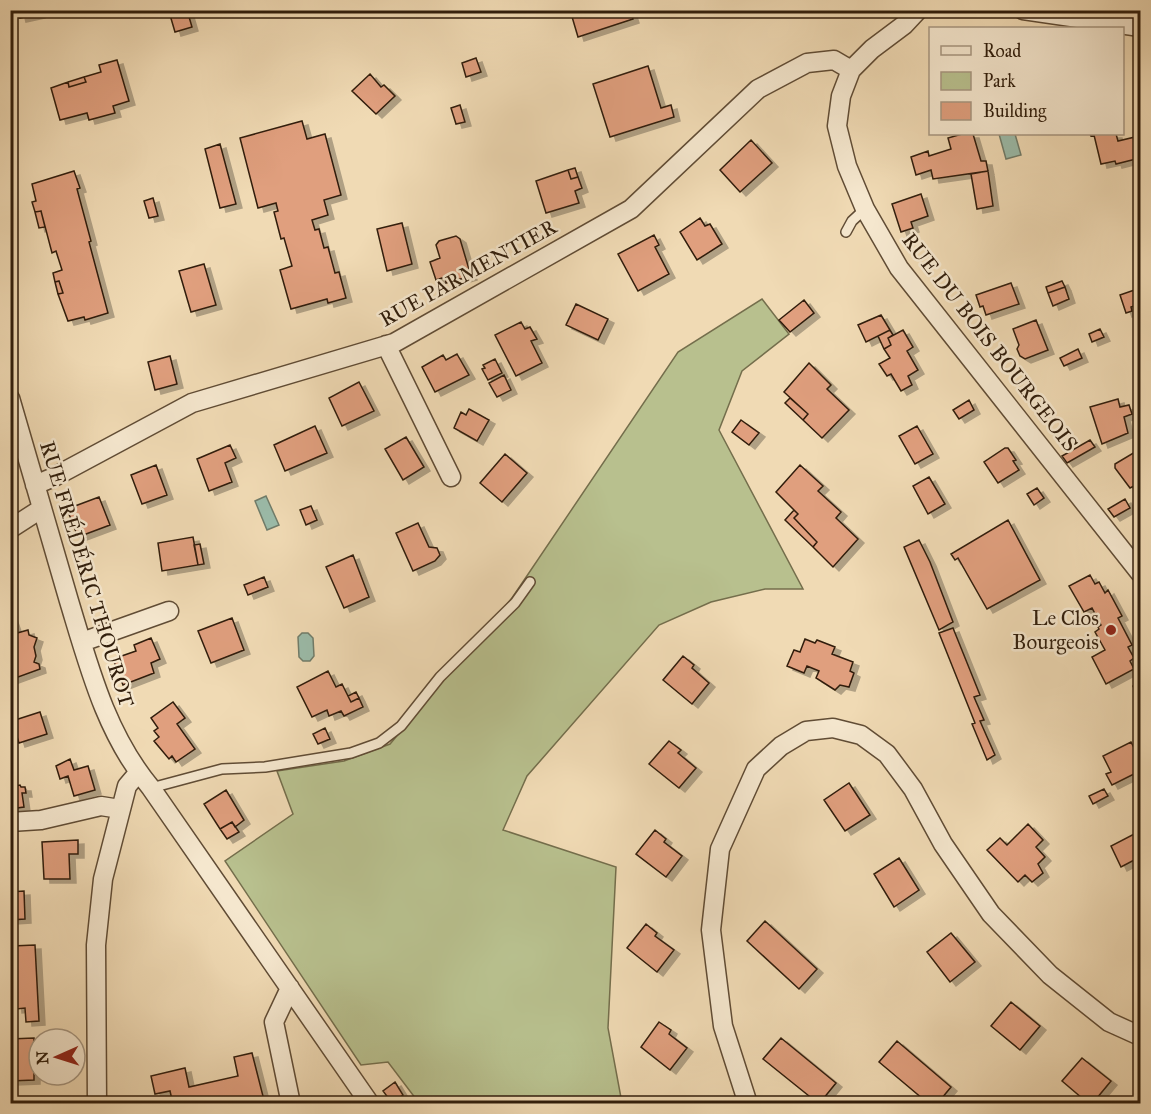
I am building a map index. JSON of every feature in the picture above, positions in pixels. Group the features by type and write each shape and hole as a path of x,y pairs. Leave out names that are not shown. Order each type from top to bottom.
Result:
{"street":[{"name":"RUE DU BOIS BOURGEOIS","path":"918,10 904,25 872,49 851,69 841,96 837,126 847,166 865,209 899,268 1140,573"},
{"path":"1023,10 1140,27"},
{"name":"RUE PARMENTIER","path":"35,485 192,403 394,343 631,209 758,89 807,63 834,60 851,69"},
{"path":"386,345 452,477"},
{"name":"RUE FRÉDÉRIC THOUROT","path":"10,398 97,693 117,740 370,1104"},
{"path":"10,529 41,509"},
{"path":"82,642 169,611"},
{"path":"748,1104 723,1026 711,930 720,849 756,769 781,746 806,731 832,728 861,735 887,754 913,789 943,844 991,914 1050,975 1109,1022 1140,1036"},
{"path":"98,1104 96,945 103,879 127,786 138,773"},
{"path":"10,822 41,820 101,806 120,809"},
{"path":"290,988 274,1022 291,1104"}],"lane":[{"path":"846,232 852,221 865,209"},
{"path":"151,788 222,769 265,766 351,753 379,743 401,726 440,677 515,603 530,582"}],"green space":[{"path":"762,299 789,334 742,371 719,430 803,589 765,589 711,602 659,625 527,776 503,830 616,867 608,1028 622,1103 419,1103 388,1062 361,1065 225,861 293,814 277,771 344,761 390,744 512,598 678,352"}],"shaded area":[{"path":"999,135 1015,135 1021,155 1006,159"},
{"path":"266,496 279,525 267,530 255,501"},
{"path":"302,633 308,633 313,638 314,656 310,661 303,661 299,657 298,637"}],"building":[{"path":"18,10 38,10 39,14 20,18"},
{"path":"187,10 192,27 175,32 170,15"},
{"path":"570,10 630,10 633,19 578,37"},
{"path":"476,58 481,72 466,77 462,63"},
{"path":"117,60 129,101 113,106 115,113 89,120 87,113 60,120 51,88 68,82 69,87 86,82 84,77 101,72 99,65"},
{"path":"648,66 661,108 671,105 674,117 610,137 593,84"},
{"path":"370,74 381,87 384,85 395,96 376,114 352,91"},
{"path":"84,77 86,82 69,87 68,82"},
{"path":"460,105 465,122 456,124 451,108"},
{"path":"302,121 307,139 325,134 341,195 324,200 328,215 312,220 315,230 319,229 324,248 328,247 335,273 339,272 346,298 328,303 327,299 291,309 280,270 292,266 284,238 281,239 274,212 278,211 276,203 258,208 240,138"},
{"path":"973,135 981,161 986,161 988,171 933,179 931,170 916,175 911,157 928,151 929,156 951,149 948,138"},
{"path":"1094,135 1116,135 1118,141 1135,137 1140,158 1116,164 1115,161 1101,164"},
{"path":"751,140 772,163 740,192 720,170"},
{"path":"220,144 236,204 220,208 205,149"},
{"path":"575,168 578,177 571,179 568,170"},
{"path":"568,170 571,179 578,177 582,188 575,191 579,203 546,213 536,181"},
{"path":"74,171 80,188 77,189 91,241 89,242 108,313 85,320 84,317 68,321 58,294 63,293 59,281 55,282 53,273 62,270 56,251 52,253 41,211 35,212 32,202 36,201 32,184"},
{"path":"988,171 993,206 977,209 971,174"},
{"path":"921,194 928,216 911,222 913,228 901,232 892,204"},
{"path":"153,198 158,216 149,218 144,201"},
{"path":"41,211 45,227 39,228 35,212"},
{"path":"700,218 705,226 710,224 722,244 697,260 680,232"},
{"path":"402,223 412,264 387,271 377,229"},
{"path":"654,235 659,245 655,247 669,274 638,291 618,254"},
{"path":"456,236 460,239 471,276 446,283 445,277 436,280 430,262 440,258 436,245 439,241"},
{"path":"204,264 216,305 191,312 179,271"},
{"path":"59,281 63,293 58,294 55,282"},
{"path":"1062,281 1065,287 1048,293 1046,287"},
{"path":"1011,283 1019,304 986,315 976,295"},
{"path":"1065,287 1069,299 1053,306 1048,293"},
{"path":"1140,288 1140,304 1131,307 1132,311 1126,313 1120,295"},
{"path":"804,300 814,313 790,332 779,320"},
{"path":"576,304 608,319 598,340 566,325"},
{"path":"881,315 890,330 866,342 858,325"},
{"path":"1036,320 1048,350 1025,359 1020,356 1017,349 1019,345 1013,329"},
{"path":"521,322 525,329 530,327 537,339 531,341 542,363 516,376 495,335"},
{"path":"1100,329 1104,337 1092,342 1089,334"},
{"path":"890,330 893,335 888,338 891,345 884,349 878,336"},
{"path":"903,330 913,347 907,351 918,370 908,376 912,385 901,391 891,374 887,376 879,364 890,358 884,349 891,345 888,338"},
{"path":"1078,349 1082,358 1064,366 1060,358"},
{"path":"457,354 469,375 435,392 422,367 443,355 446,360"},
{"path":"170,356 177,384 155,390 148,362"},
{"path":"495,359 502,373 488,380 482,369 485,368 483,365"},
{"path":"809,363 831,385 827,389 849,410 822,438 803,420 808,414 784,392"},
{"path":"504,375 511,390 497,397 489,383"},
{"path":"359,382 374,411 342,426 329,398"},
{"path":"790,398 808,414 803,420 785,403"},
{"path":"1118,399 1120,407 1129,405 1132,414 1124,417 1128,433 1102,444 1090,407"},
{"path":"969,400 974,410 959,419 953,410"},
{"path":"469,409 489,420 477,441 454,428 461,412 466,415"},
{"path":"741,420 759,433 749,445 732,432"},
{"path":"315,426 327,453 285,471 274,445"},
{"path":"917,426 933,454 915,464 899,436"},
{"path":"406,437 424,467 403,480 385,449"},
{"path":"1090,440 1095,447 1067,463 1062,456"},
{"path":"230,445 236,458 225,463 232,482 209,491 197,459"},
{"path":"1008,448 1016,460 1013,461 1019,470 998,483 984,462"},
{"path":"1140,449 1140,483 1130,488 1115,468 1115,464"},
{"path":"505,454 527,473 502,502 480,483"},
{"path":"156,465 167,495 142,504 131,475"},
{"path":"800,465 823,486 818,491 841,512 836,518 858,539 833,567 813,547 817,542 794,518 798,514 776,492"},
{"path":"929,477 945,504 928,514 913,486"},
{"path":"1037,488 1044,498 1034,505 1027,494"},
{"path":"99,497 110,525 78,537 67,509"},
{"path":"1125,499 1130,508 1114,517 1108,509"},
{"path":"311,506 317,520 306,525 300,510"},
{"path":"794,510 798,514 794,518 817,542 813,547 785,520"},
{"path":"1008,520 1040,580 987,609 958,558 955,560 951,554"},
{"path":"418,523 429,547 437,548 440,555 435,561 413,571 396,533"},
{"path":"193,537 198,565 162,571 158,543"},
{"path":"919,540 953,622 939,630 904,547"},
{"path":"200,544 204,564 198,565 194,545"},
{"path":"353,555 369,597 344,608 326,567"},
{"name":"Le Clos Bourgeois","path":"1090,575 1095,584 1099,582 1105,593 1108,590 1122,616 1118,618 1132,645 1128,647 1134,658 1130,661 1134,669 1106,684 1092,657 1105,650 1095,632 1101,625 1092,608 1084,612 1069,586"},
{"path":"264,577 268,587 248,595 244,585"},
{"path":"10,613 17,633 28,630 29,635 37,638 34,647 36,656 34,662 39,664 40,669 10,680"},
{"path":"232,618 244,650 211,663 198,631"},
{"path":"953,628 980,695 974,697 984,720 980,721 995,755 987,760 972,724 975,723 939,633"},
{"path":"151,638 160,659 151,663 154,673 123,685 113,659 136,651 134,645"},
{"path":"805,639 815,643 817,640 835,647 832,654 853,662 850,671 854,673 849,687 840,685 835,690 816,678 819,671 807,666 804,673 787,666 794,650 800,652"},
{"path":"683,656 694,665 692,668 709,683 692,704 663,680"},
{"path":"328,671 336,687 342,684 351,702 359,698 363,707 344,716 341,711 329,716 327,710 312,717 297,687"},
{"path":"1140,682 1140,702 1133,686"},
{"path":"356,692 359,698 351,702 348,696"},
{"path":"173,702 185,718 177,724 195,749 176,762 172,756 169,759 154,741 159,737 154,731 158,728 151,718"},
{"path":"40,712 47,734 19,743 12,721"},
{"path":"325,728 330,739 318,744 313,734"},
{"path":"669,741 681,750 678,753 696,768 679,788 649,764"},
{"path":"1131,742 1140,760 1140,771 1112,785 1106,774 1111,772 1103,756"},
{"path":"70,759 74,770 88,766 95,790 74,796 68,776 60,779 56,766"},
{"path":"849,783 870,815 845,831 824,800"},
{"path":"20,785 25,787 26,793 22,793 24,807 10,809 10,787"},
{"path":"1104,789 1108,796 1093,804 1089,796"},
{"path":"226,790 244,820 235,827 232,822 220,829 204,804"},
{"path":"232,822 239,832 227,839 220,829"},
{"path":"1028,824 1043,840 1036,847 1045,857 1038,864 1043,873 1032,882 1025,875 1018,882 987,850 1000,838 1007,845"},
{"path":"655,830 666,839 664,842 682,856 666,877 636,854"},
{"path":"1140,831 1140,857 1121,867 1111,846"},
{"path":"78,840 78,854 69,854 70,879 44,879 42,842"},
{"path":"899,858 919,890 894,907 874,874"},
{"path":"24,891 25,919 10,920 10,892"},
{"path":"765,921 817,969 799,989 747,941"},
{"path":"646,924 657,933 655,936 674,950 657,972 627,948"},
{"path":"951,933 975,962 950,982 927,952"},
{"path":"35,945 39,1021 26,1022 25,1008 16,1009 12,946"},
{"path":"10,948 13,948 14,972 10,972"},
{"path":"1011,1002 1040,1026 1020,1050 991,1026"},
{"path":"659,1022 671,1030 669,1034 687,1048 670,1070 641,1047"},
{"path":"27,1038 27,1080 10,1081 10,1039"},
{"path":"781,1038 836,1083 819,1104 763,1059"},
{"path":"897,1041 951,1087 937,1104 929,1104 879,1062"},
{"path":"252,1053 265,1104 245,1104 244,1101 234,1104 173,1104 170,1091 155,1094 151,1076 185,1068 189,1087 238,1076 234,1057"},
{"path":"1082,1058 1111,1081 1092,1104 1089,1104 1062,1081"},
{"path":"395,1082 403,1095 392,1103 383,1091"}],"place":[{"name":"Le Clos Bourgeois","path":"1111,630"}]}
